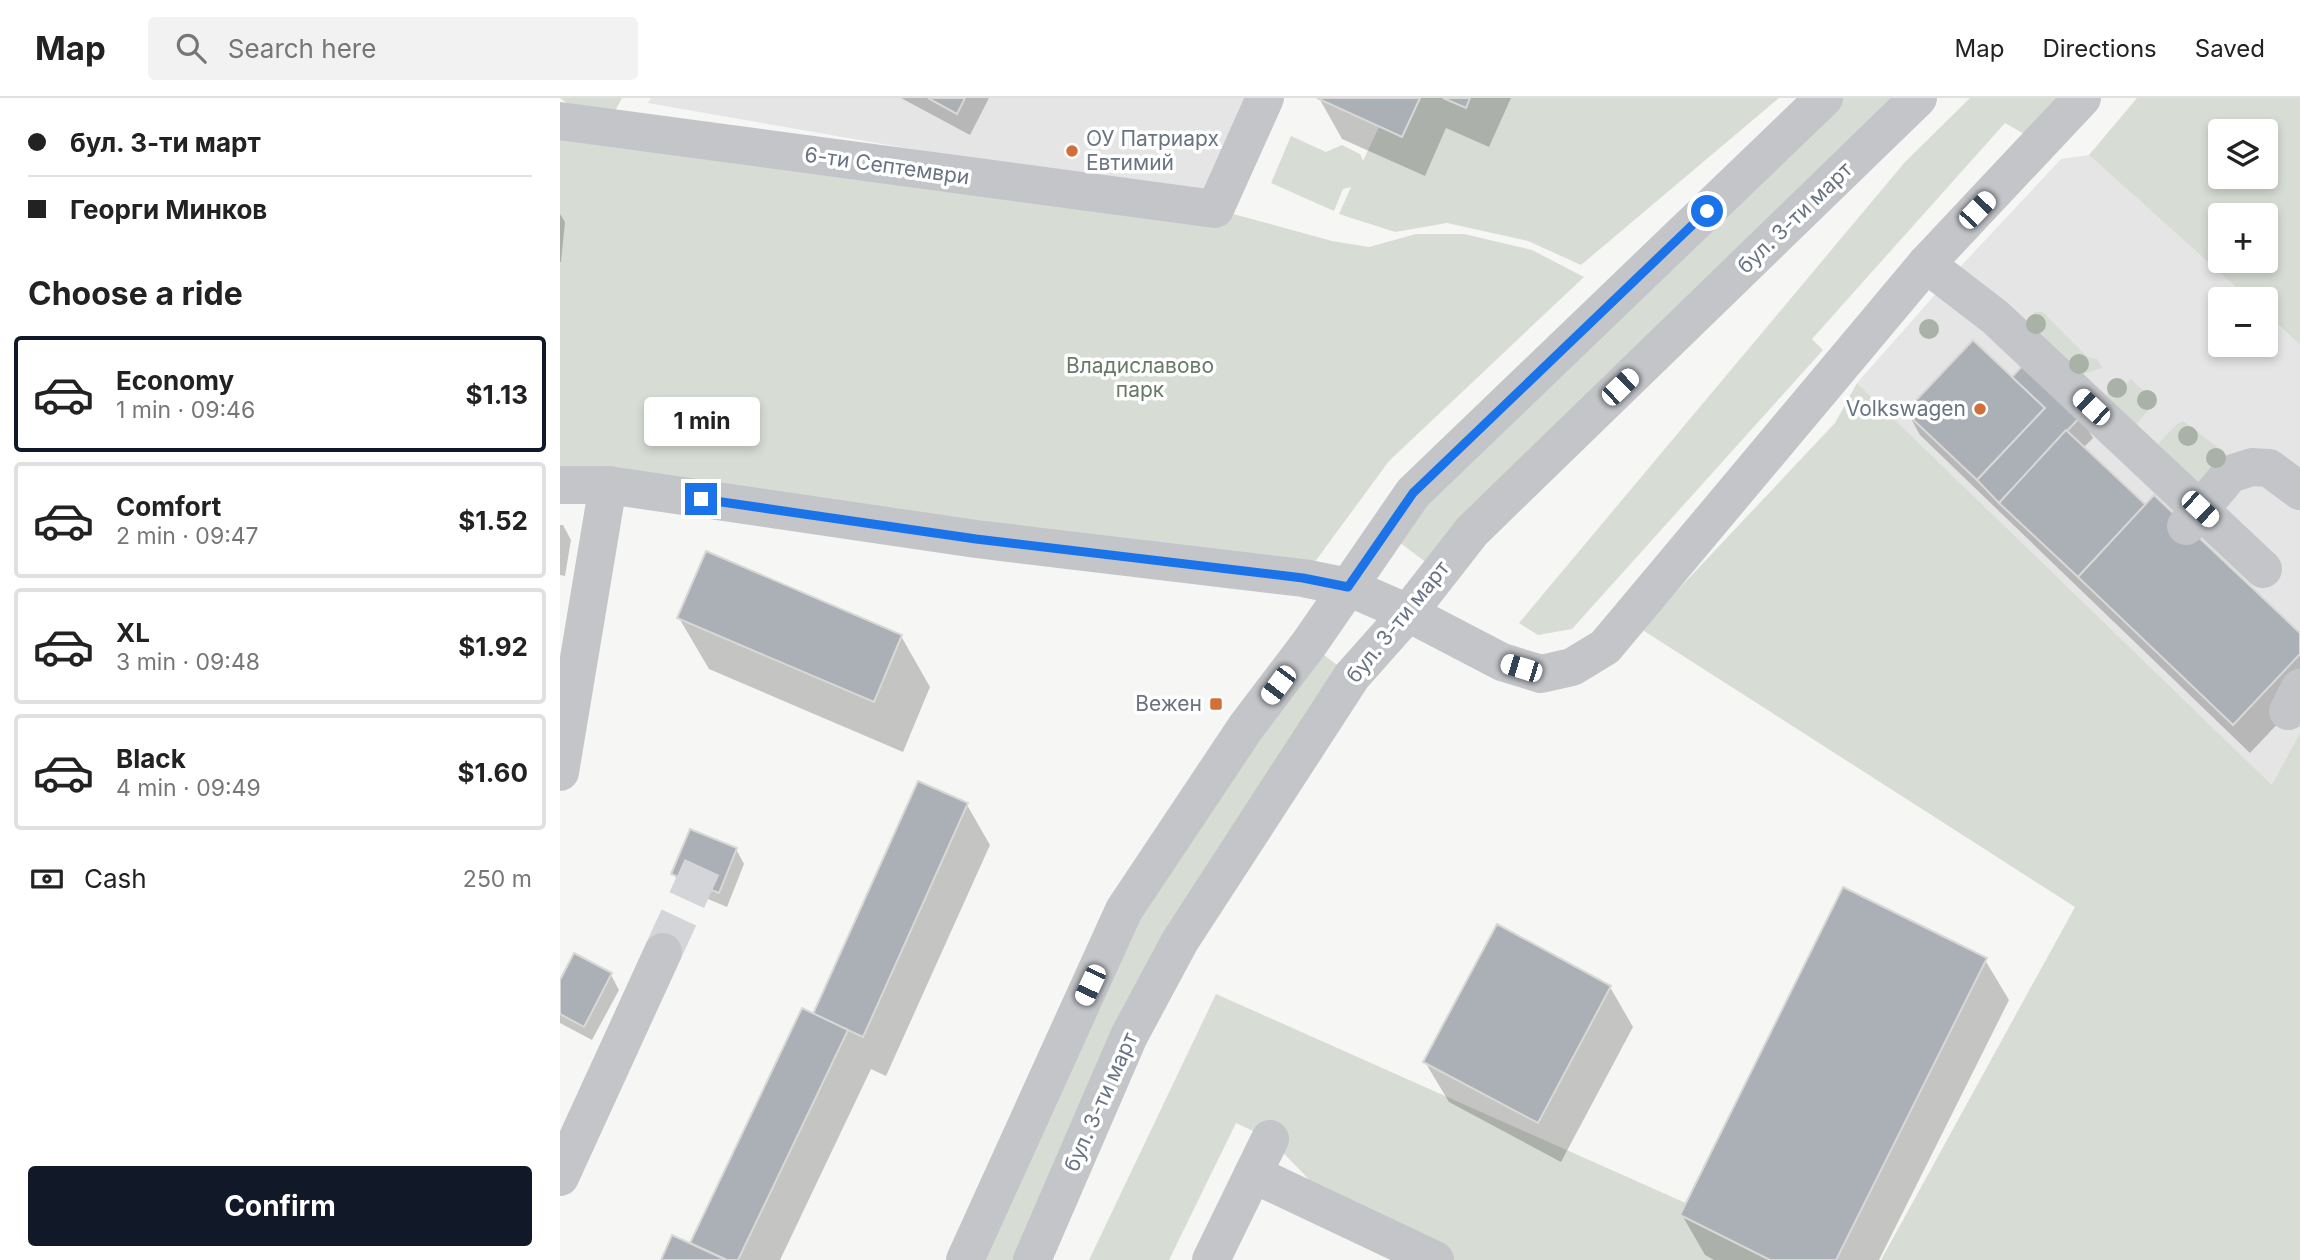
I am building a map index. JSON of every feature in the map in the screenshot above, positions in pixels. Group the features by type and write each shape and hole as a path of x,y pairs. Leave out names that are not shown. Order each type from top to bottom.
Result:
{"street":[{"name":"6-ти Септември","path":"560,121 614,113 1215,209 1265,98"},
{"path":"965,1260 1124,911 1246,727 1413,493 1824,98"},
{"name":"бул. 3-ти март","path":"1032,1260 1129,1036 1180,941 1352,676 1408,613 1472,531 1918,98"},
{"path":"560,485 608,485 976,539 1303,578 1348,587 1408,613 1502,662 1541,674 1572,667 1605,647 1926,264 2082,98"},
{"path":"1926,264 1995,317 2193,517 2263,569"},
{"path":"2193,517 2230,474 2252,467 2269,468 2300,491"},
{"path":"560,772 608,485"},
{"path":"560,1177 663,952"},
{"path":"1211,1260 1270,1139"},
{"path":"1253,1174 1435,1260"}],"shaded area":[{"name":"ОУ Патриарх Евтимий","path":"651,98 1245,98 1198,199 648,103"},
{"path":"2089,155 2208,262 2208,273 2220,273 2236,287 2208,287 2208,357 2278,357 2278,326 2300,345 2300,733 2273,786 1857,383 2061,159"}],"green space":[{"name":"Владиславово парк","path":"560,98 622,98 606,128 1215,209 1332,241 1369,247 1416,234 1464,234 1532,250 1584,277 1389,461 1303,578 560,485 560,121 603,128"},
{"path":"1420,98 1443,98 1466,108 1470,98 1779,98 1581,265 1528,241 1447,223 1395,232 1339,214 1351,187 1343,189 1334,211 1271,183 1291,136 1326,152 1342,145 1360,154 1363,161 1379,127 1403,137"},
{"path":"1824,98 1918,98 1440,573 1386,532"},
{"path":"1970,98 2059,98 2026,135 2005,123 1812,339 1823,350 1572,629 1538,635 1519,623 1905,162"},
{"path":"2137,98 2300,98 2300,345 2278,325 2278,287 2236,287 2220,273 2278,273 2278,203 2208,203 2208,262 2089,155"},
{"path":"2035,312 2043,312 2087,357 2097,359 2102,368 2067,379 2026,339 2027,320"},
{"path":"2120,379 2126,384 2131,379 2155,402 2133,428 2098,404"},
{"path":"1857,383 2272,785 2300,733 2300,1260 1881,1260 2075,907 1641,629 1835,423"},
{"path":"2183,421 2216,446 2227,460 2204,489 2158,444"},
{"path":"1309,644 1352,676 1180,941 1032,1260 965,1260 1124,910"},
{"path":"1216,994 1814,1260 1451,1260 1319,1190 1270,1139 1236,1123 1169,1260 1089,1260"}],"building":[{"path":"928,98 965,98 957,114"},
{"path":"1317,98 1420,98 1402,137"},
{"path":"1443,98 1470,98 1466,108"},
{"path":"1973,340 2045,408 1977,480 1905,412"},
{"path":"2025,363 2082,415 1999,503 1977,480 2045,408 2012,377"},
{"path":"2066,430 2146,505 2078,577 1999,503"},
{"path":"2154,495 2300,633 2300,654 2233,725 2078,577"},
{"path":"706,551 902,635 874,702 677,618"},
{"path":"918,781 968,803 863,1037 813,1014"},
{"path":"690,829 737,848 719,893 671,874"},
{"path":"1843,887 1987,958 1836,1260 1770,1260 1680,1215"},
{"path":"1497,924 1611,986 1538,1123 1423,1062"},
{"path":"574,953 612,973 584,1027 560,1014 560,980"},
{"path":"802,1008 848,1030 738,1260 727,1260 690,1243"},
{"path":"672,1235 726,1260 661,1260"}],"tunnel":[{"path":"663,952 702,867"}],"place":[{"name":"ОУ Патриарх Евтимий","path":"1072,151"},
{"name":"Volkswagen","path":"1980,409"},
{"name":"Вежен","path":"1216,704"}],"route":[{"path":"701,499 976,539 1303,578 1348,587 1413,493 1707,211"}]}
